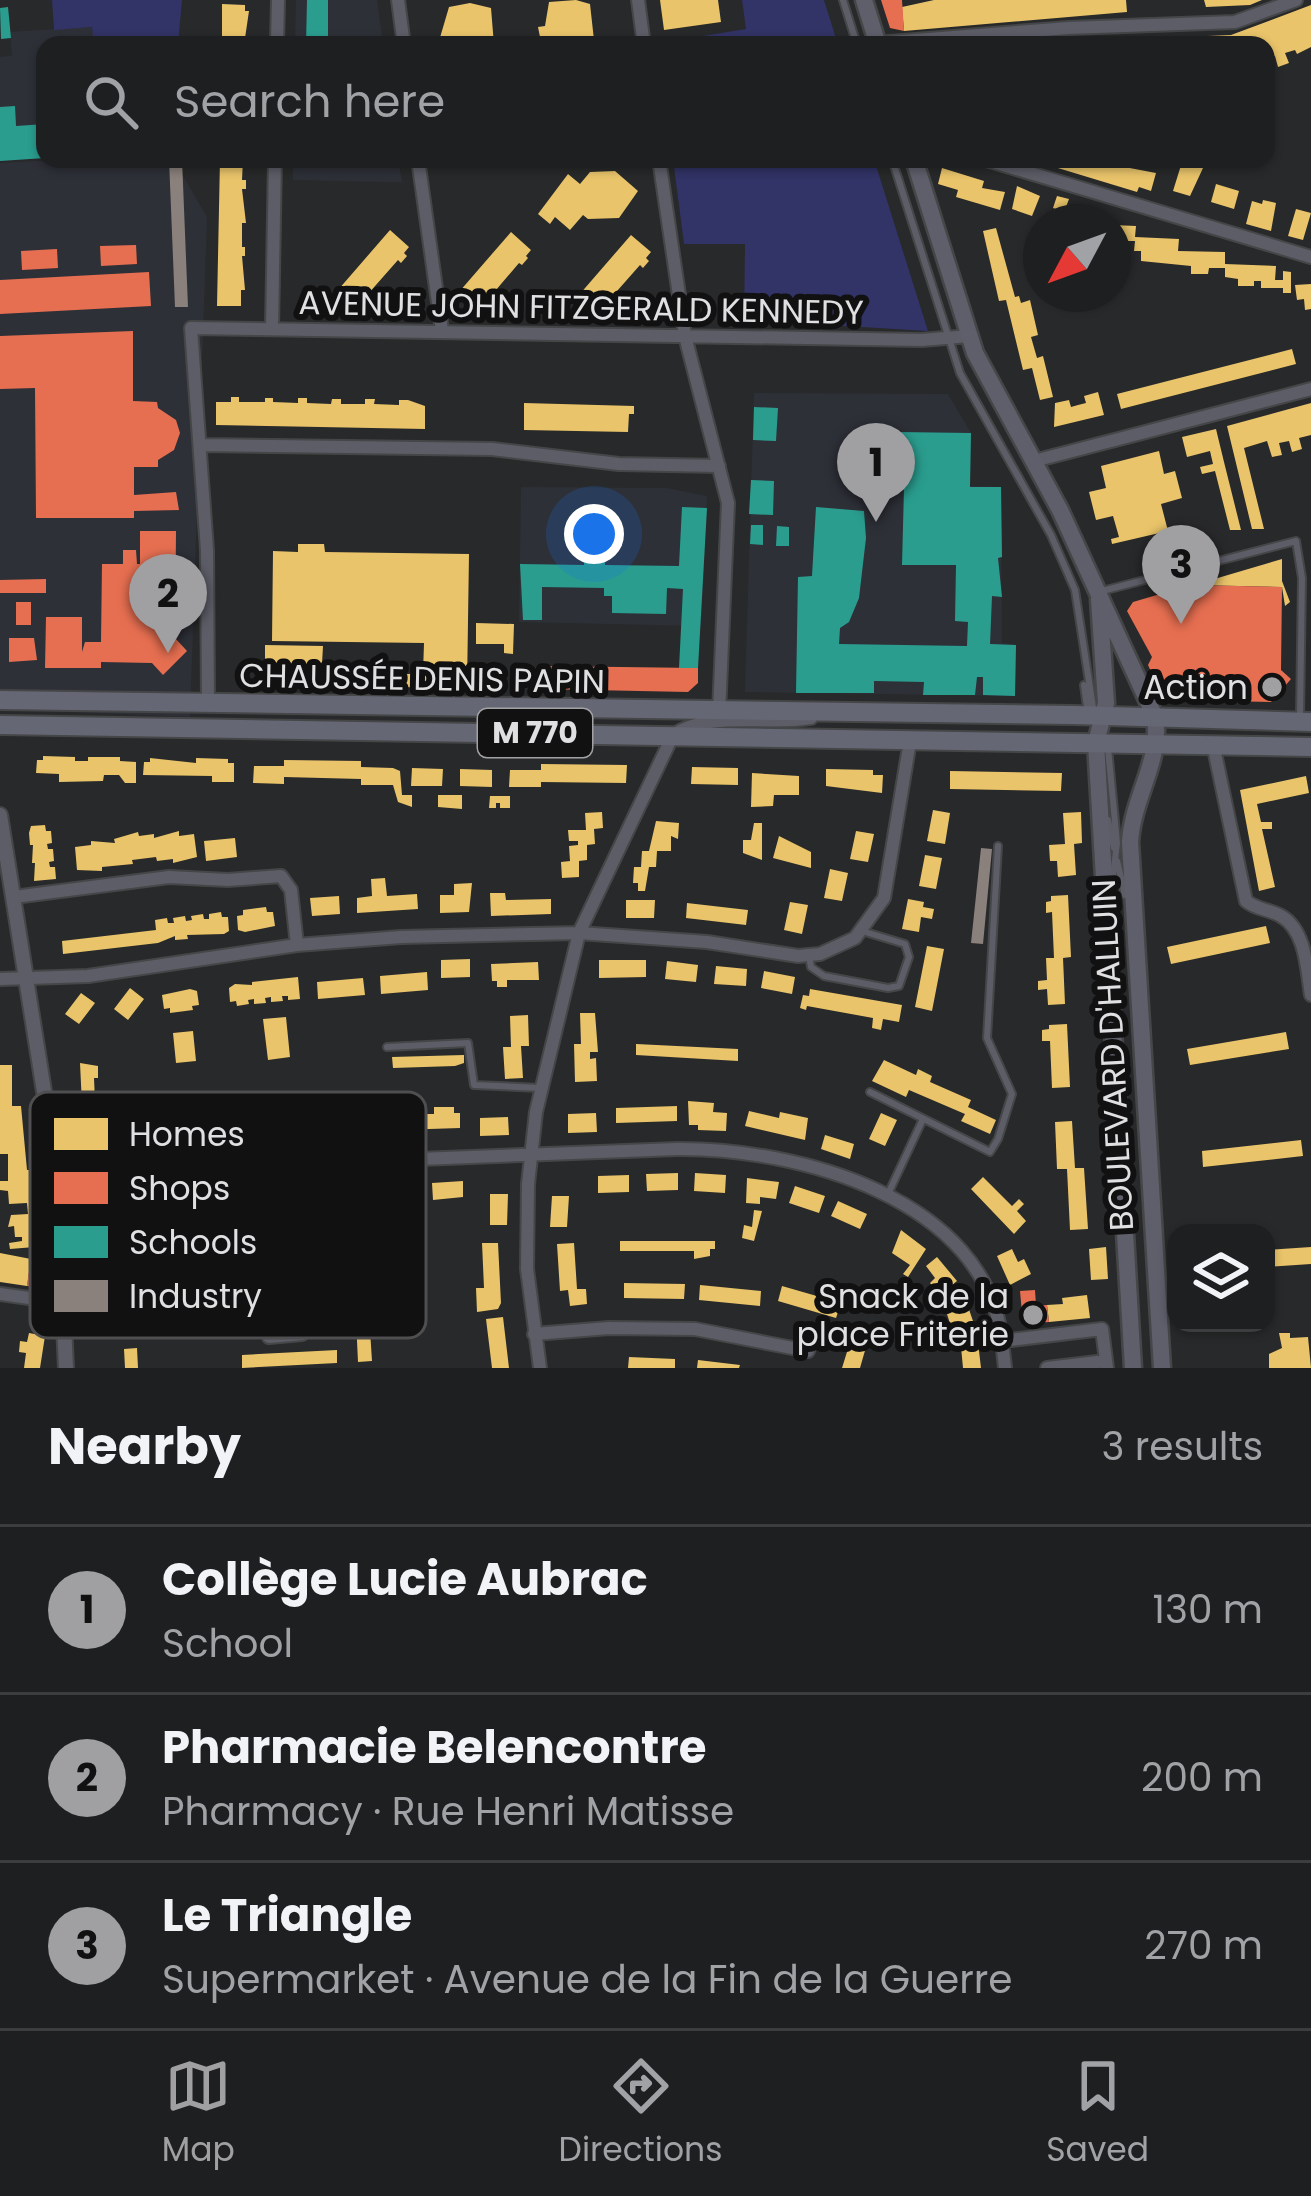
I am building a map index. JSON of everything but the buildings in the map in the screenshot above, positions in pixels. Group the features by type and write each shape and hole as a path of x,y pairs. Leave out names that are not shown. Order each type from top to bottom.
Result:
{"main road":[{"path":"864,0 875,36"},
{"path":"917,168 987,380 1034,461 1098,592 1155,717 1158,744"},
{"name":"BOULEVARD D'HALLUIN","path":"1098,592 1099,730 1137,1368"},
{"name":"CHAUSSÉE DENIS PAPIN","path":"0,700 829,715 1099,730 1158,744 1311,747"},
{"name":"CHAUSSÉE DENIS PAPIN","path":"0,725 910,741 1099,730 1155,717 1305,722"},
{"name":"BOULEVARD D'HALLUIN","path":"1158,744 1133,811 1130,842 1158,1368"}],"street":[{"path":"277,36 278,0"},
{"path":"398,0 403,36"},
{"path":"638,0 643,36"},
{"path":"974,36 1235,22 1296,0"},
{"path":"272,329 275,168"},
{"path":"419,168 442,331"},
{"path":"660,168 685,336 728,512 720,686 709,713"},
{"path":"1013,168 1311,257"},
{"name":"AVENUE JOHN FITZGERALD KENNEDY","path":"202,445 191,328 948,340 969,336"},
{"path":"1034,461 1311,389"},
{"path":"208,704 202,445 506,450 619,464 719,466"},
{"name":"CHAUSSÉE DENIS PAPIN","path":"549,733 592,726 668,727 709,713"},
{"name":"CHAUSSÉE DENIS PAPIN","path":"673,735 701,723 780,723 829,715"},
{"path":"540,1368 527,1269 530,1155 541,1088 579,933 673,735"},
{"path":"0,979 103,974 297,945 401,937 579,933 677,939 809,956 838,948 862,932 880,907 910,741"},
{"path":"1213,744 1243,892 1251,906 1280,915 1295,930 1311,995"},
{"path":"1,824 45,1092"},
{"path":"14,897 169,878 281,877 291,890 297,945"},
{"path":"426,1159 677,1149 747,1152 814,1167 887,1197 958,1245 990,1298 1005,1368"},
{"path":"0,1294 30,1298"},
{"path":"534,1334 609,1328 695,1329 808,1352"},
{"path":"1001,1341 1102,1329 1106,1365 1047,1368"},
{"path":"65,1338 66,1368"}],"lane":[{"path":"843,0 854,36"},
{"path":"895,168 970,395 1045,523 1081,615 1107,813 1127,920 1158,1368"},
{"path":"1098,592 1296,542 1302,578 1305,722"},
{"path":"870,1091 990,1151 998,1139 1012,1094 987,1038 998,846"},
{"path":"1115,853 1112,883 1137,1368"},
{"path":"809,956 811,967 824,976 899,986 909,957 905,944 862,932"},
{"path":"387,1047 468,1043 474,1085 541,1088"},
{"path":"887,1197 923,1118"}],"shaded area":[{"path":"52,0 182,0 179,36 93,36 92,27 54,30"},
{"path":"296,0 377,0 382,36 295,36"},
{"path":"742,0 824,0 835,36 703,36 746,29"},
{"path":"93,27 94,36 36,36 36,159 0,161 0,57 12,56 10,32"},
{"path":"36,161 36,168 178,168 207,217 190,717 0,709 0,163"},
{"path":"293,168 400,168 402,182 293,180"},
{"path":"674,168 877,168 928,331 744,320 745,244 684,244"},
{"path":"754,393 948,394 971,433 970,486 1001,487 1002,643 1016,645 1015,696 745,692"},
{"path":"521,487 666,488 707,496 701,626 519,622"}],"place":[{"name":"Collège Lucie Aubrac","path":"876,522"},
{"name":"Le Triangle","path":"1181,624"},
{"name":"Pharmacie Belencontre","path":"168,653"},
{"name":"Action","path":"1272,687"},
{"name":"Snack de la place Friterie","path":"1033,1315"}]}
